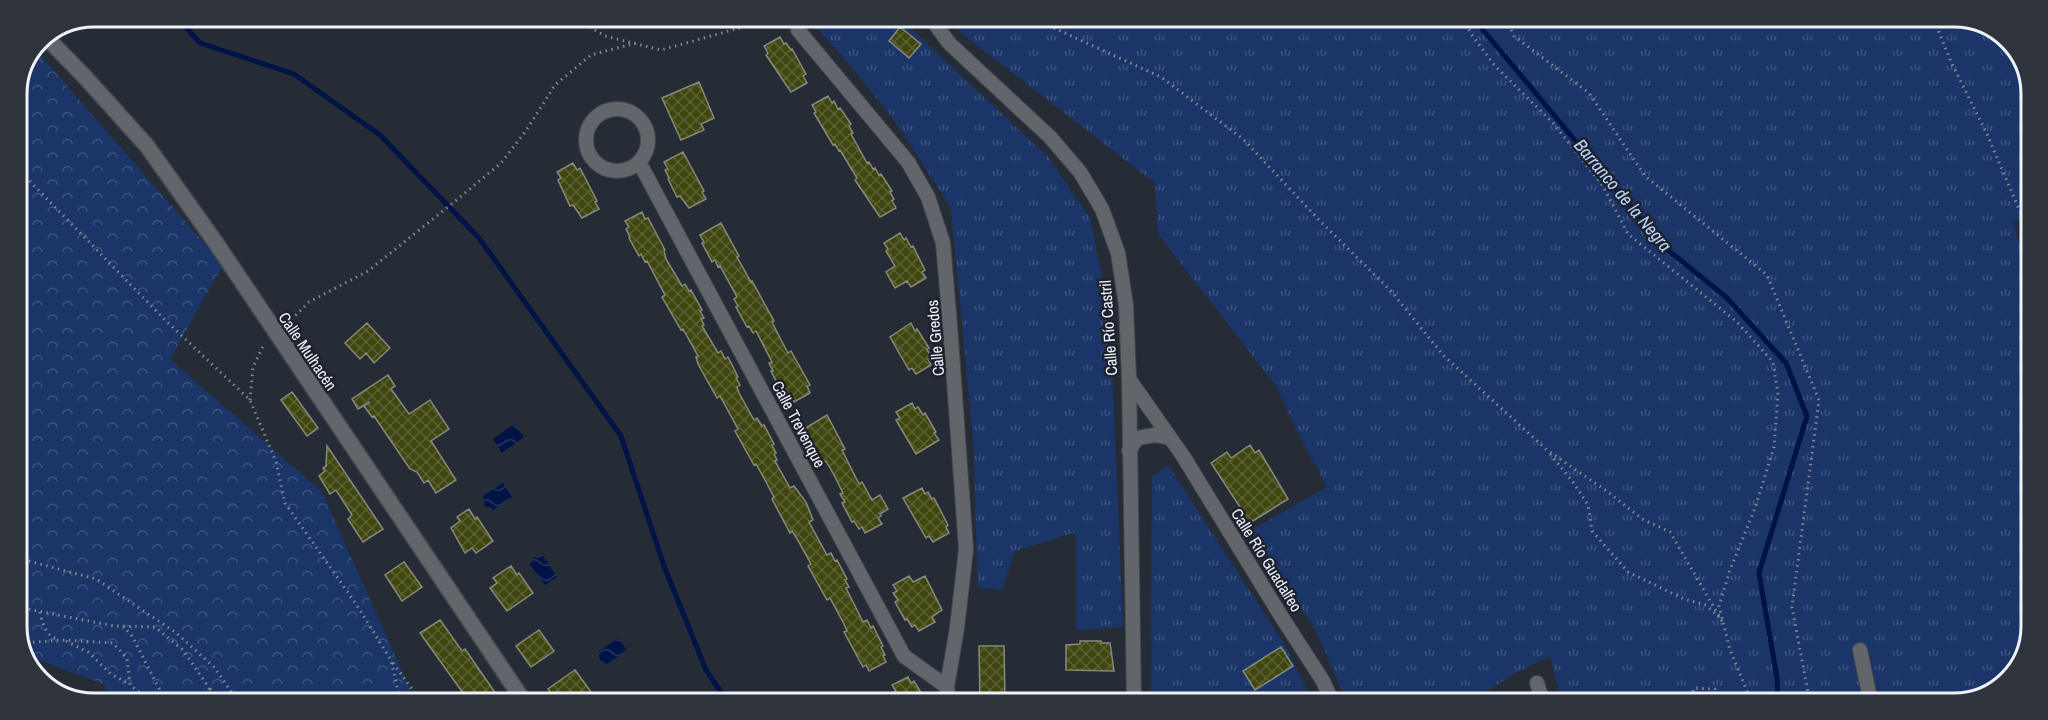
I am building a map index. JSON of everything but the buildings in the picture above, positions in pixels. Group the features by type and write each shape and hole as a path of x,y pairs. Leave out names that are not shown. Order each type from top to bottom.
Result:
{"street":[{"name":"Calle Gredos","path":"798,27 908,162 928,197 943,243 951,325 966,549 948,693"},
{"name":"Calle Río Castril","path":"938,27 949,43 1050,137 1080,172 1102,208 1118,253 1126,305 1129,379 1134,693"},
{"name":"Calle Mulhacén","path":"52,43 85,76 147,147 216,243 518,693"},
{"path":"616,109 626,110 636,115 643,123 648,143 639,162 621,171 602,167 594,161 586,143 587,133 597,117 616,109"},
{"name":"Calle Trevenque","path":"639,162 904,656 947,687"},
{"name":"Calle Río Guadalfeo","path":"1129,379 1183,456 1323,681 1328,693"},
{"path":"1129,451 1137,438 1155,435 1170,438"},
{"path":"1860,650 1869,693"},
{"path":"1537,683 1540,693"}],"path":[{"path":"590,27 605,36 661,50 743,27"},
{"path":"1052,27 1161,77 1243,139 1390,291 1443,355 1547,450 1642,519 1670,532 1722,621"},
{"path":"1468,27 1495,66 1553,123 1602,186 1628,234 1737,322 1773,362 1778,394 1774,447 1755,508 1727,579 1719,606 1730,650 1748,693"},
{"path":"1510,27 1514,36 1589,93 1645,176 1767,275 1819,400 1792,607 1808,693"},
{"path":"1937,27 2021,214"},
{"path":"250,400 253,367 262,345 276,335 309,302 368,271 501,163 525,132 555,86 591,55 636,44"},
{"path":"27,178 164,319 250,400 276,462 285,502 415,693"},
{"path":"1547,450 1573,482 1587,505 1592,531 1628,572 1683,599 1706,604 1722,621"},
{"path":"27,561 96,579 183,639 214,666 232,693"},
{"path":"27,609 122,626 155,627 183,651 214,693"},
{"path":"40,612 44,627 53,638 88,652 111,674 140,693"},
{"path":"122,626 132,636 161,693"},
{"path":"29,642 62,640 112,643 127,658 130,685"},
{"path":"391,660 398,693"},
{"path":"207,685 211,693"},
{"path":"1692,693 1694,688 1715,689 1715,693"}],"green space":[{"path":"816,27 909,27 1049,158 1090,218 1110,316 1123,627 1076,630 1076,532 1015,551 1002,590 978,587 973,438 951,208 895,121"},
{"path":"954,27 1954,27 1967,28 1984,34 1995,41 2012,60 2021,89 2021,221 2013,221 2021,251 2021,626 2020,639 2014,656 1995,679 1984,686 1954,693 1559,693 1550,656 1483,693 1343,693 1316,631 1250,531 1327,487 1276,386 1158,234 1155,183"},
{"path":"40,55 223,265 170,359 322,492 412,693 107,693 104,684 36,659 27,631 27,94 32,68"},
{"path":"1168,465 1285,645 1309,693 1151,693 1152,477"}],"water":[{"path":"514,424 524,437 502,453 493,439"},
{"path":"503,483 512,497 493,510 485,507 483,496"},
{"path":"543,556 557,577 545,585 529,564 533,557"},
{"path":"618,638 627,650 607,664 600,660 598,652"}],"waterway":[{"path":"186,27 200,43 294,74 380,135 479,238 621,436 664,566 706,670 722,693"},
{"name":"Barranco de la Negra","path":"1482,27 1663,246 1726,297 1786,363 1807,416 1759,573 1778,693"}]}
